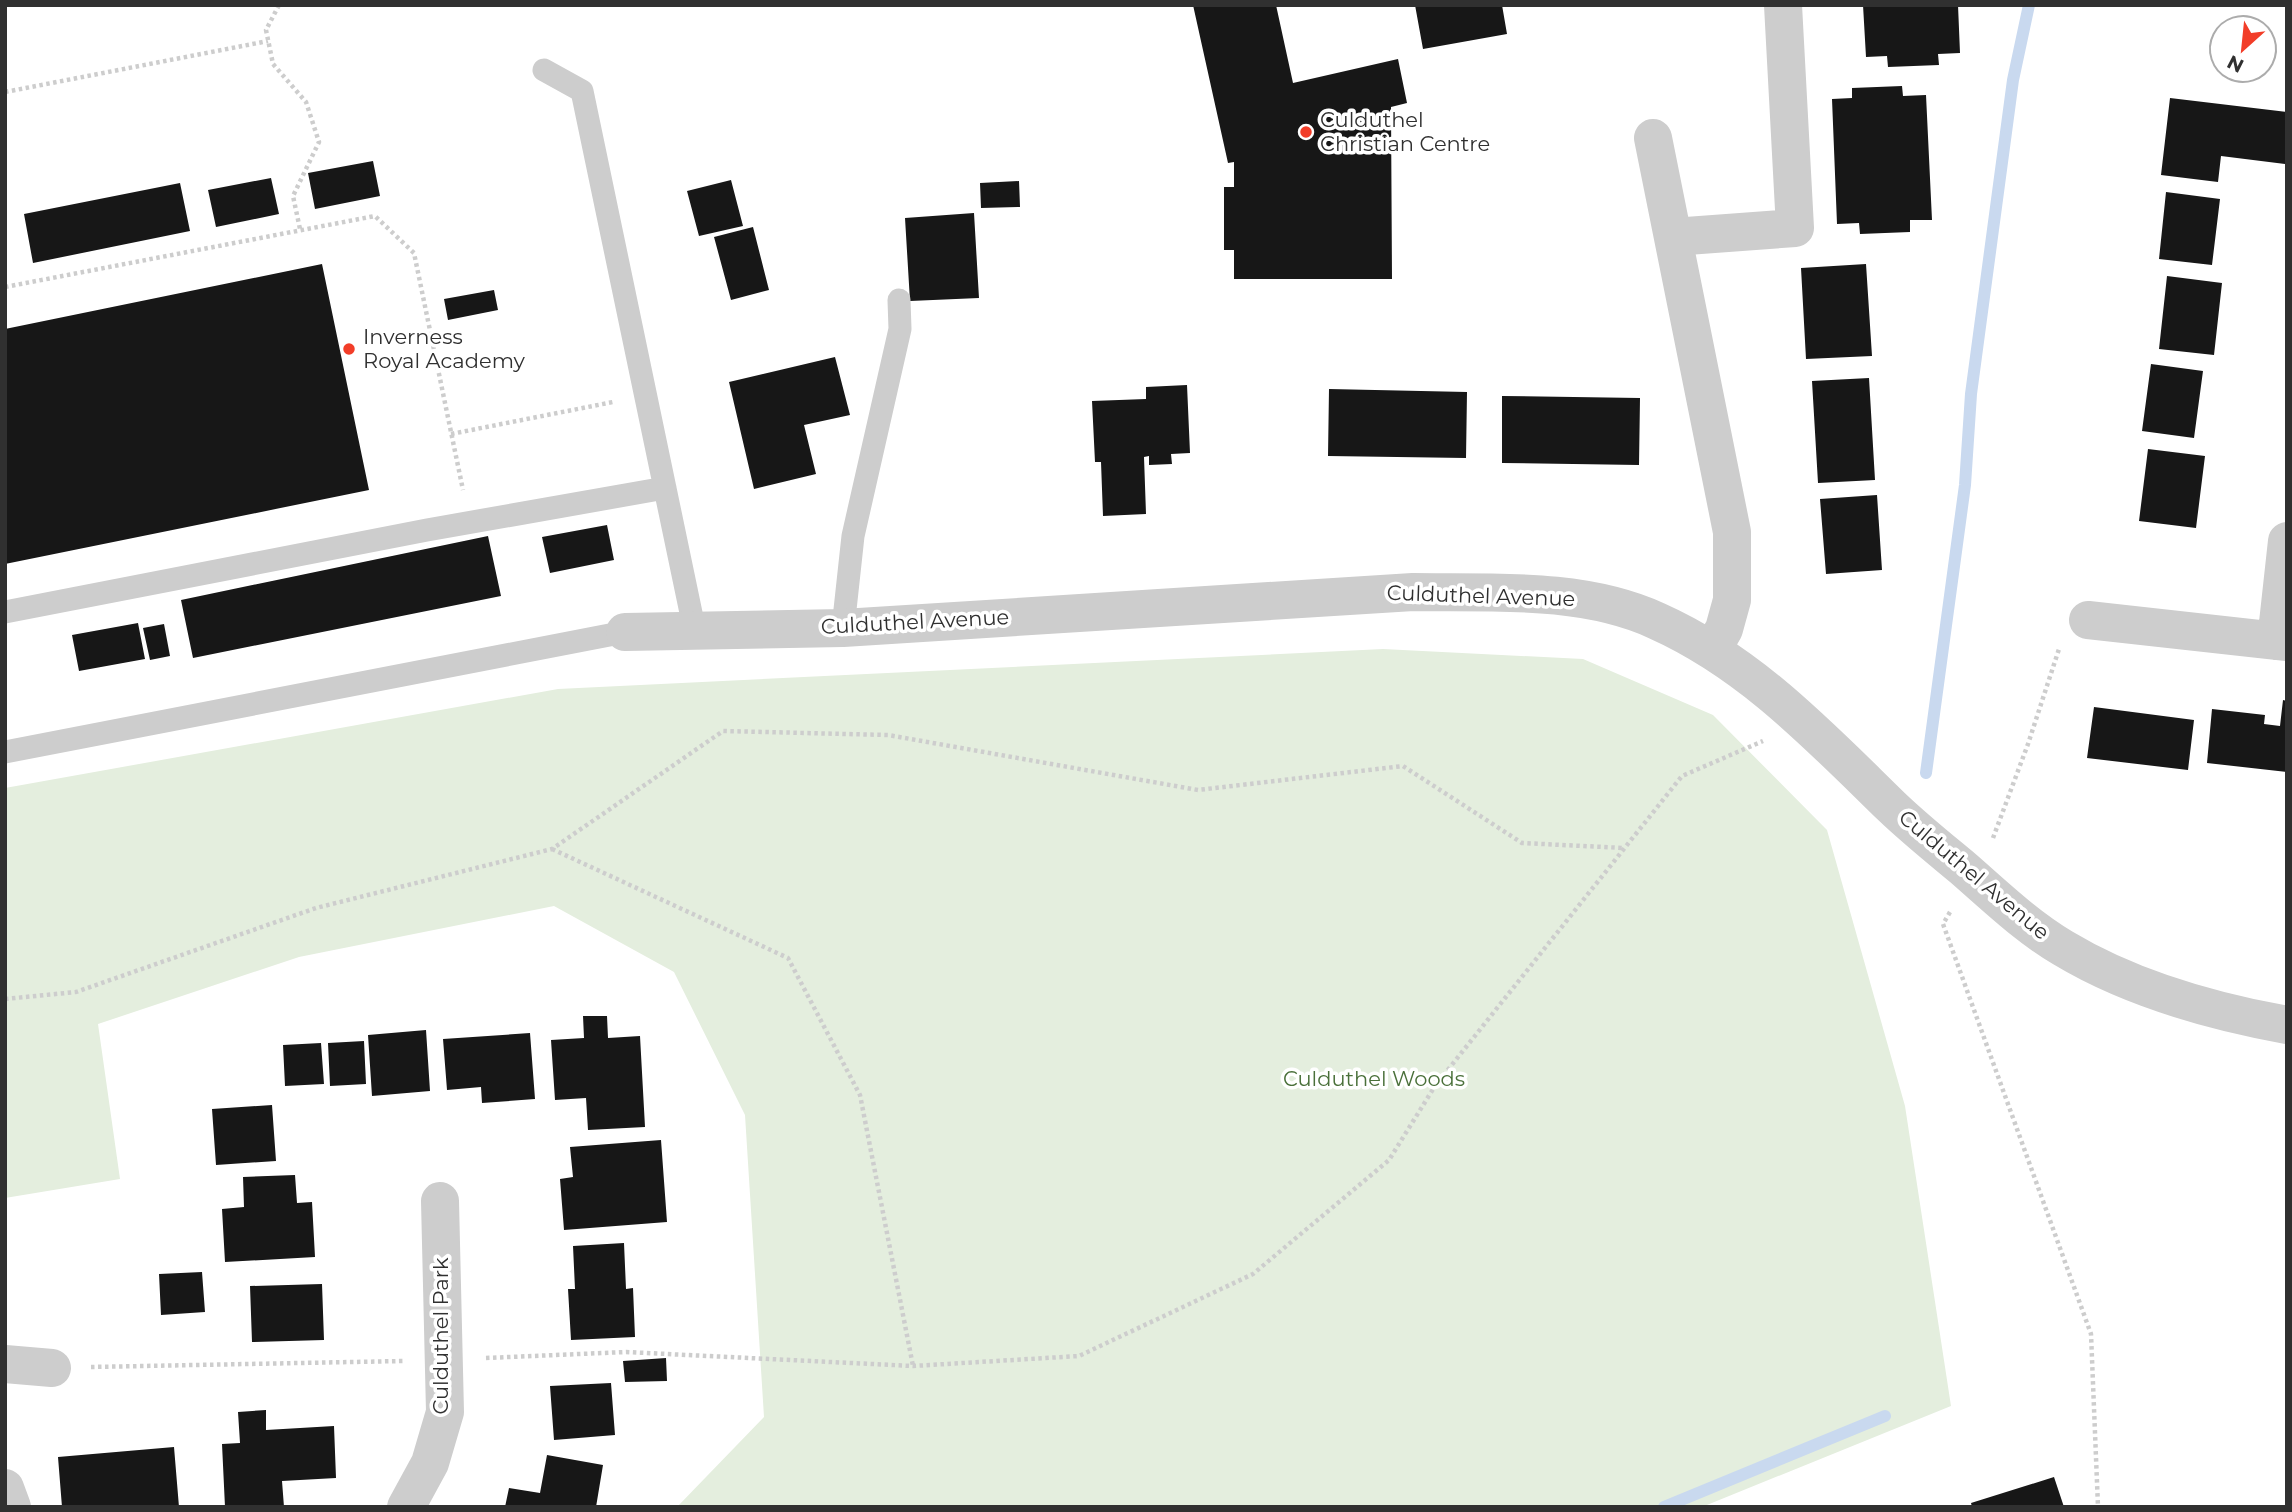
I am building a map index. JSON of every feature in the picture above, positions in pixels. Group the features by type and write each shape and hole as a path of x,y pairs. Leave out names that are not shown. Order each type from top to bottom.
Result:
{"street":[{"path":"1673,237 1795,228 1783,5"},
{"path":"1653,138 1732,533 1732,600 1724,629 1712,650"},
{"path":"2088,620 2281,641 2287,541"},
{"name":"Culduthel Avenue","path":"625,632 843,628 1345,594 1490,593 1592,600 1656,620 1712,650 1761,684 1895,810 2025,923 2066,950 2126,980 2187,1003 2287,1025"},
{"name":"Culduthel Park","path":"406,1507 429,1463 445,1412 440,1201"},
{"path":"5,1364 52,1368"},
{"path":"5,1488 12,1507"}],"lane":[{"path":"544,71 582,91 695,632"},
{"path":"843,628 853,536 900,329 900,300"},
{"path":"5,612 470,522 665,488"},
{"path":"5,752 625,632"}],"path":[{"path":"279,5 266,30 273,64 306,102 319,142 292,196 300,229"},
{"path":"5,92 268,41"},
{"path":"5,287 375,216 414,253 470,522"},
{"path":"451,434 621,400"},
{"path":"2088,620 2066,627 2028,744 1989,847 1970,874 1943,924 2091,1334 2098,1507"},
{"path":"52,1368 443,1360 626,1352 913,1366 1079,1356 1253,1274 1389,1160 1435,1086 1682,776 1805,723"},
{"path":"5,999 76,992 316,908 551,849 723,731 888,735 1198,790 1403,766 1522,843 1625,848"},
{"path":"551,849 788,958 860,1095 913,1366"}],"green space":[{"name":"Culduthel Woods","path":"1383,649 1583,659 1713,715 1827,830 1905,1106 1951,1406 1702,1507 677,1507 764,1417 745,1115 674,972 554,906 299,957 98,1024 120,1179 5,1198 5,788 558,689"}],"building":[{"name":"Culduthel Christian Centre","path":"1193,5 1276,5 1293,83 1398,59 1407,103 1391,107 1392,279 1234,279 1234,250 1224,250 1224,187 1234,187 1234,162 1228,163"},
{"path":"1415,5 1502,5 1507,34 1423,49"},
{"path":"1863,5 1958,5 1960,53 1938,54 1939,65 1888,67 1887,56 1866,57"},
{"path":"1902,86 1903,96 1926,95 1932,220 1910,220 1910,232 1860,234 1859,223 1837,224 1832,99 1852,98 1852,88"},
{"path":"2170,98 2287,112 2285,164 2221,156 2218,182 2161,175"},
{"path":"373,161 380,196 315,209 308,173"},
{"path":"271,178 279,214 216,227 208,190"},
{"path":"731,180 743,226 699,236 687,191"},
{"path":"1019,181 1020,207 981,208 980,183"},
{"path":"180,183 190,231 33,263 24,214"},
{"path":"2166,192 2220,199 2212,265 2159,259"},
{"path":"974,213 979,298 910,301 905,218"},
{"path":"753,227 769,290 731,300 714,237"},
{"name":"Inverness Royal Academy","path":"322,264 369,490 5,564 5,329"},
{"path":"1866,264 1872,356 1806,359 1801,268"},
{"path":"2167,276 2222,283 2214,355 2159,349"},
{"path":"494,290 498,310 448,320 444,299"},
{"path":"835,357 850,415 804,425 816,474 754,489 729,382"},
{"path":"2151,364 2203,371 2194,438 2142,431"},
{"path":"1869,378 1875,480 1818,483 1812,381"},
{"path":"1187,385 1190,453 1171,454 1172,464 1149,465 1149,456 1144,457 1146,514 1103,516 1101,462 1095,462 1092,401 1146,399 1146,387"},
{"path":"1329,389 1467,392 1466,458 1328,456"},
{"path":"1502,396 1640,398 1639,465 1502,463"},
{"path":"2148,449 2205,456 2196,528 2139,521"},
{"path":"1877,495 1882,570 1826,574 1820,499"},
{"path":"607,525 614,560 550,573 542,537"},
{"path":"488,536 501,596 193,658 181,600"},
{"path":"138,623 145,659 79,671 72,635"},
{"path":"164,624 170,656 150,660 143,628"},
{"path":"2283,700 2287,701 2287,772 2207,763 2212,709 2265,715 2264,724 2280,726"},
{"path":"2094,707 2194,720 2188,770 2087,758"},
{"path":"583,1016 607,1016 608,1038 640,1036 645,1127 588,1130 586,1098 555,1100 551,1040 584,1038"},
{"path":"426,1030 430,1091 372,1096 368,1035"},
{"path":"530,1033 535,1099 482,1103 481,1087 447,1090 443,1039"},
{"path":"364,1041 366,1084 330,1086 328,1043"},
{"path":"321,1043 324,1084 285,1086 283,1045"},
{"path":"272,1105 276,1161 216,1165 212,1109"},
{"path":"661,1140 667,1222 564,1230 560,1179 573,1177 570,1147"},
{"path":"295,1175 297,1203 312,1202 315,1257 225,1262 222,1209 244,1207 243,1177"},
{"path":"624,1243 626,1289 633,1288 635,1337 571,1340 568,1289 575,1289 573,1246"},
{"path":"202,1272 205,1312 161,1315 159,1274"},
{"path":"322,1284 324,1340 252,1342 250,1286"},
{"path":"666,1358 667,1381 625,1382 623,1361"},
{"path":"611,1383 615,1435 554,1440 550,1386"},
{"path":"266,1410 266,1430 334,1426 336,1478 282,1481 284,1507 225,1507 222,1444 240,1443 238,1412"},
{"path":"174,1447 179,1507 62,1507 58,1457"},
{"path":"547,1455 603,1465 596,1507 505,1507 509,1488 540,1493"},
{"path":"2054,1477 2064,1507 1972,1507 1971,1503"}],"waterway":[{"path":"1926,773 1965,485 1971,394 2013,80 2029,5"},
{"path":"1664,1507 1885,1416"}],"place":[{"name":"Culduthel Christian Centre","path":"1306,132"},
{"name":"Inverness Royal Academy","path":"349,349"}]}
